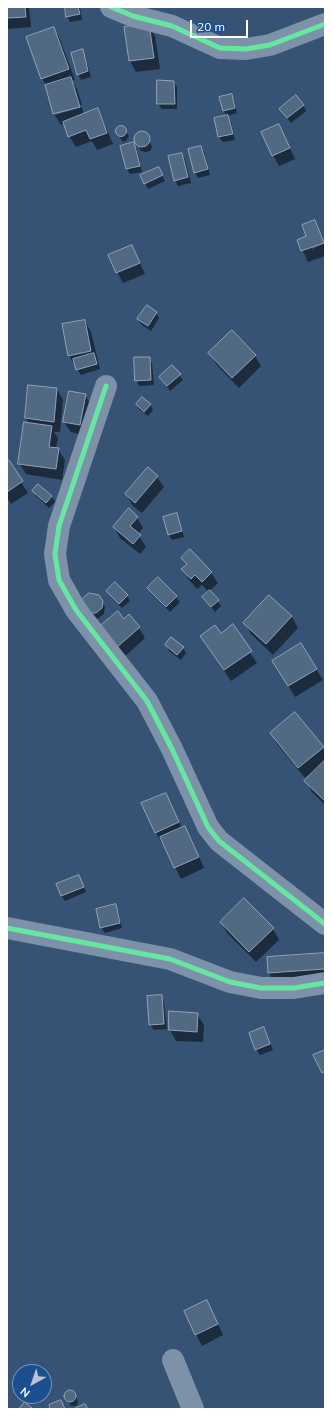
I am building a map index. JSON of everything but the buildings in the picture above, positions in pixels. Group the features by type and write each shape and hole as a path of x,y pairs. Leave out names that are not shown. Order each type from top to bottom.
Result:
{"street":[{"path":"111,7 133,16 172,26 220,48 246,49 270,45 325,24"},
{"path":"106,386 59,526 55,554 59,580 76,610 146,701 172,750 208,827 219,841 325,924"},
{"path":"7,928 170,959 230,982 261,988 294,988 325,984"},
{"path":"173,1360 193,1409"}],"cycle path":[{"path":"111,7 133,16 172,26 220,48 246,49 270,45 325,24"},
{"path":"106,386 59,526 55,554 59,580 76,610 147,701 172,749 208,827 219,841 325,924"},
{"path":"7,928 170,959 230,982 261,988 294,988 325,983"}]}
